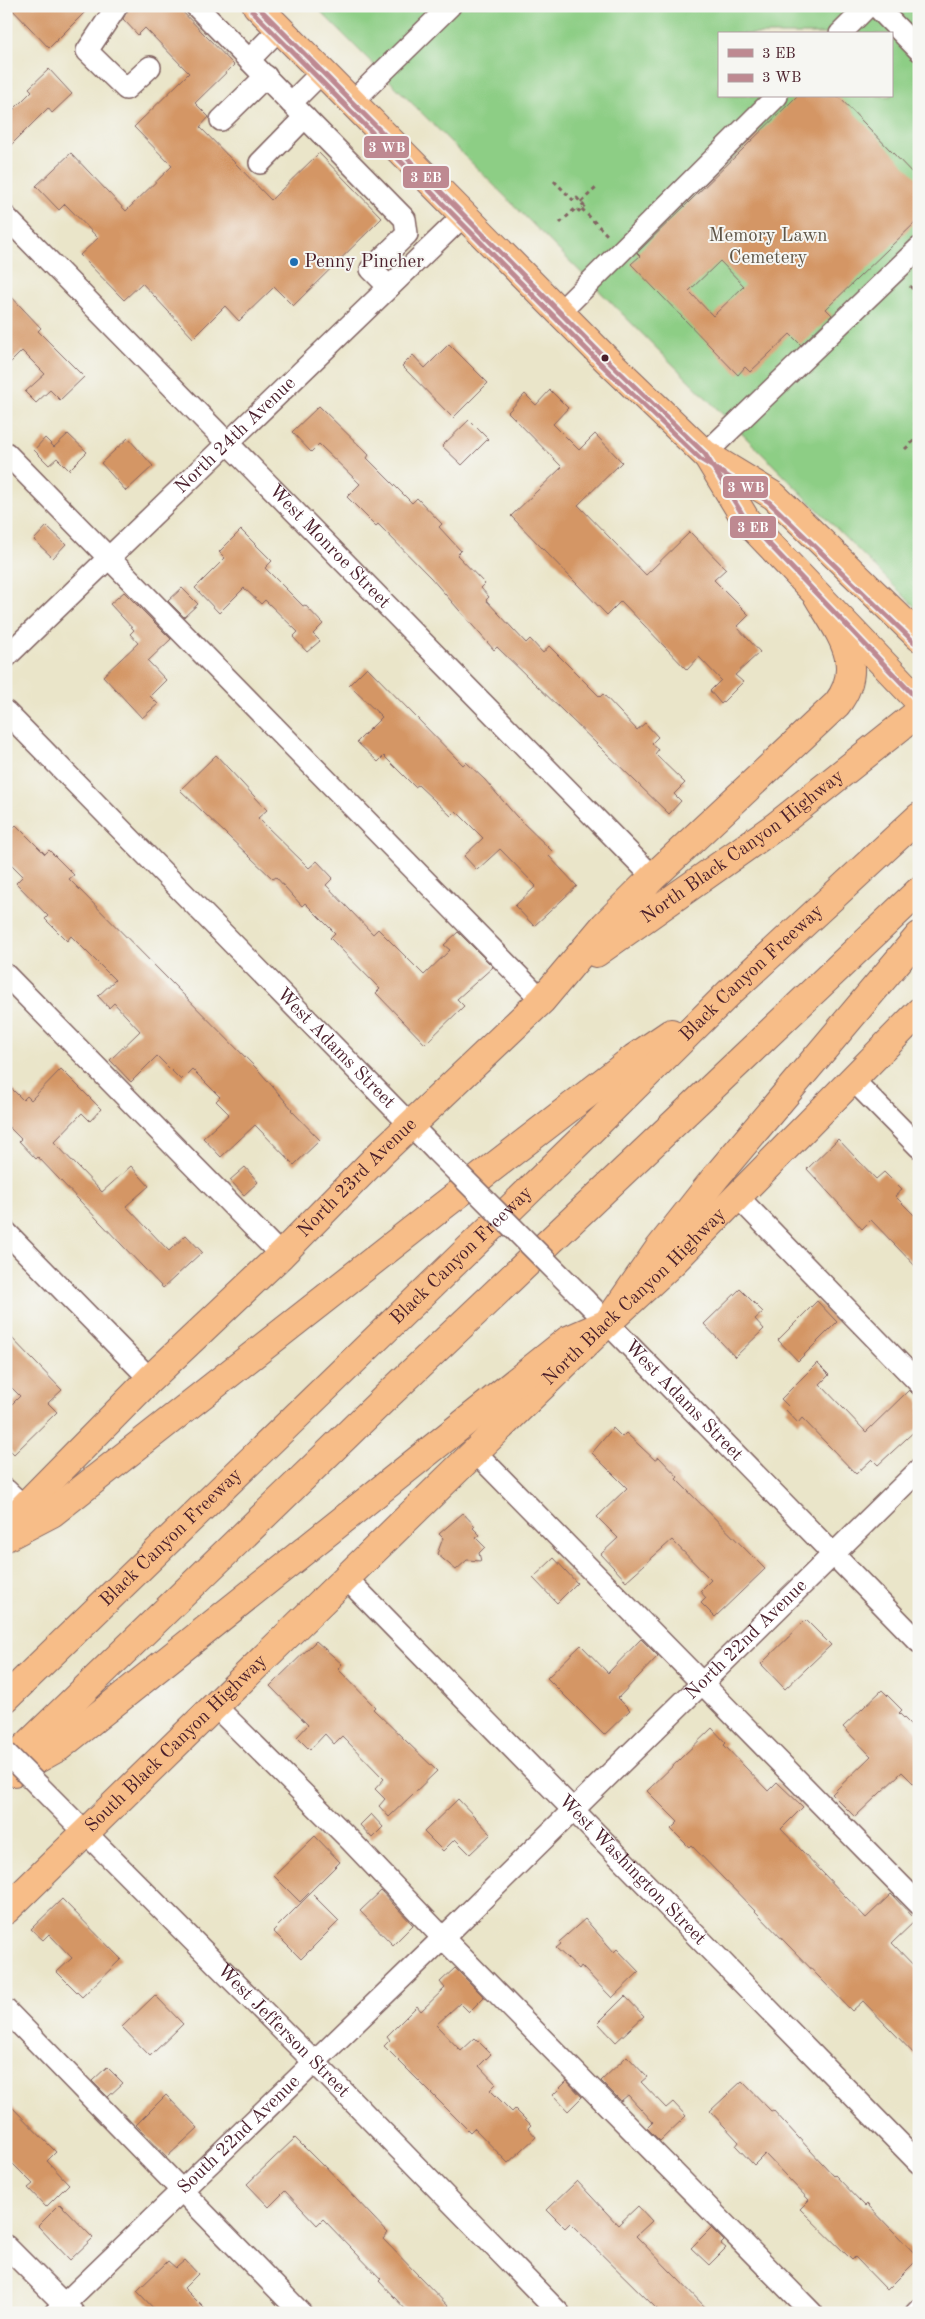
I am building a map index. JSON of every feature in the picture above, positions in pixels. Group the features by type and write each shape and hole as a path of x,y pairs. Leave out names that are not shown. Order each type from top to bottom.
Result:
{"main road":[{"path":"257,6 560,312 706,454 774,496 919,637"},
{"path":"706,454 746,520 919,701"},
{"path":"564,977 605,924 752,782 810,732 844,695 851,668 848,649 817,595"},
{"name":"North Black Canyon Highway","path":"564,977 776,826 919,712"},
{"name":"Black Canyon Freeway","path":"6,1698 546,1174 730,992 919,817"},
{"path":"6,1766 405,1379 919,890"},
{"path":"6,1776 59,1747 568,1340 607,1323 658,1250 715,1178 919,936"},
{"name":"North 23rd Avenue","path":"12,1507 281,1254 564,977"},
{"path":"6,1537 52,1513 329,1294 634,1058 730,992"},
{"name":"North Black Canyon Highway","path":"346,1578 607,1323 672,1263 736,1195 854,1080 919,1012"},
{"name":"South Black Canyon Highway","path":"6,1910 346,1578"}],"street":[{"path":"117,6 87,51 126,89 150,68"},
{"path":"196,6 404,219 407,234 425,252"},
{"path":"352,102 450,6"},
{"path":"842,32 868,6"},
{"path":"876,6 919,50"},
{"path":"250,60 280,29"},
{"path":"260,163 298,110 322,72"},
{"path":"221,120 266,76"},
{"path":"560,312 775,98"},
{"name":"North 24th Avenue","path":"6,657 464,215"},
{"name":"West Monroe Street","path":"6,217 654,877"},
{"path":"389,287 371,268 407,234"},
{"path":"706,454 919,248"},
{"path":"6,454 542,1000"},
{"name":"West Adams Street","path":"6,712 435,1150 918,1638"},
{"path":"6,975 281,1254"},
{"path":"854,1080 919,1147"},
{"path":"736,1195 919,1383"},
{"path":"6,1232 150,1379"},
{"path":"476,1452 919,1904"},
{"name":"North 22nd Avenue","path":"572,1809 919,1470"},
{"name":"West Washington Street","path":"346,1578 919,2163"},
{"path":"215,1706 344,1833 443,1938 812,2313"},
{"name":"West Jefferson Street","path":"6,1753 314,2062 559,2313"},
{"name":"South 22nd Avenue","path":"64,2310 182,2191 443,1938 572,1809"},
{"path":"6,2010 300,2313"},
{"path":"6,2246 64,2310"}],"path":[{"path":"554,181 574,201 572,203 579,211 582,208"},
{"path":"581,202 598,186"},
{"path":"574,201 577,198 581,202 584,206 582,208 622,250"},
{"path":"560,223 576,208"},
{"path":"905,449 919,436"}],"green space":[{"name":"Memory Lawn Cemetery","path":"315,6 919,6 919,611"}],"building":[{"path":"9,6 91,6 49,48"},
{"path":"129,6 177,6 234,65 195,103 209,117 200,127 271,200 319,153 382,218 293,306 274,287 239,321 225,306 193,338 142,283 124,300 80,255 98,238 65,204 59,210 36,186 71,153 126,211 172,166 134,127 189,73 145,28 138,35 123,19"},
{"path":"49,69 72,94 52,113 48,108 6,150 6,117 32,91 29,88"},
{"path":"795,98 840,98 919,180 919,219 826,309 832,315 801,345 790,334 750,372 745,367 738,375 631,264 640,256 637,253","holes":["720,261 744,286 713,316 689,291"]},
{"path":"6,291 41,328 38,331 84,377 60,400 50,390 36,403 25,392 45,374 22,351 6,367"},
{"path":"449,344 488,383 453,418 402,366 413,355 425,368"},
{"path":"550,390 568,408 553,424 579,450 595,434 622,462 578,505 646,575 690,532 726,569 714,580 749,615 737,627 760,652 735,675 743,682 721,704 710,691 721,680 699,657 687,670 621,601 607,615 511,516 562,467 508,412 525,394 536,405"},
{"path":"319,406 369,455 367,458 412,503 417,498 442,524 439,527 461,551 457,555 485,584 481,588 489,597 486,600 526,643 530,639 543,653 549,646 600,697 603,694 637,730 645,723 658,737 652,743 658,750 655,754 685,783 674,794 681,801 669,814 497,647 494,650 431,578 378,524 376,526 347,497 360,484 319,444 311,452 292,432"},
{"path":"469,420 488,439 462,465 442,446"},
{"path":"68,434 87,452 69,470 57,458 49,465 34,450 45,438 54,447"},
{"path":"128,438 153,466 126,491 101,463"},
{"path":"47,526 66,544 53,558 34,540"},
{"path":"241,530 272,561 265,568 323,624 313,634 320,641 307,652 293,637 298,632 265,600 261,604 244,588 219,613 195,588 225,558 219,552"},
{"path":"182,588 198,604 184,617 168,601"},
{"path":"124,592 171,639 148,661 166,680 150,696 158,704 142,718 103,676 138,643 130,634 134,630 110,604"},
{"path":"367,667 463,765 466,762 485,780 516,816 552,851 548,855 577,886 534,926 515,906 536,886 500,849 477,870 464,856 483,838 456,811 451,816 418,785 415,787 384,756 378,762 357,742 382,717 349,685"},
{"path":"216,755 267,810 258,818 309,868 317,861 333,878 326,885 373,934 378,929 424,975 450,950 444,945 458,932 493,967 457,999 464,1006 425,1044 376,993 380,989 330,938 335,933 305,903 302,906 276,877 273,879 180,790"},
{"path":"16,825 45,854 49,850 74,875 69,879 260,1072 291,1110 320,1140 294,1165 255,1125 221,1157 203,1138 229,1114 216,1101 220,1097 192,1069 181,1080 157,1056 131,1082 110,1060 140,1031 114,1003 109,1008 98,996 115,980 71,936 67,941 45,919 48,916 16,883 23,876 6,859 6,835"},
{"path":"61,1069 101,1109 90,1121 82,1113 54,1142 102,1192 131,1166 149,1186 126,1206 169,1251 186,1235 202,1252 163,1288 38,1157 36,1159 19,1141 21,1139 6,1124 6,1083 23,1100 27,1096 31,1100"},
{"path":"838,1139 876,1179 884,1172 902,1190 895,1196 919,1220 919,1270 871,1220 862,1229 807,1169"},
{"path":"245,1167 258,1182 244,1195 230,1180"},
{"path":"740,1289 763,1312 755,1319 764,1329 735,1357 704,1324"},
{"path":"817,1301 837,1322 798,1361 778,1340"},
{"path":"6,1332 62,1390 48,1403 57,1412 14,1454 6,1446 6,1410 20,1396 6,1382"},
{"path":"817,1363 829,1375 820,1384 866,1432 909,1390 919,1400 919,1427 878,1465 872,1459 856,1474 802,1418 798,1423 786,1410 789,1407 781,1399"},
{"path":"613,1428 622,1437 626,1433 655,1460 659,1457 678,1477 676,1479 765,1569 715,1617 701,1603 706,1598 700,1591 711,1580 672,1540 626,1581 601,1554 618,1538 597,1517 627,1488 592,1453"},
{"path":"463,1513 475,1526 473,1528 480,1535 476,1538 485,1547 479,1553 481,1561 467,1560 456,1570 437,1554 443,1538 439,1534"},
{"path":"554,1558 577,1583 557,1603 533,1578"},
{"path":"806,1620 831,1645 785,1689 761,1664"},
{"path":"641,1639 658,1656 618,1698 630,1710 604,1735 547,1678 581,1645 608,1673"},
{"path":"316,1641 342,1664 338,1669 375,1707 373,1709 437,1771 389,1817 379,1806 385,1799 375,1789 384,1779 342,1736 334,1744 325,1734 310,1750 297,1737 308,1725 270,1686"},
{"path":"882,1690 902,1710 899,1713 919,1733 919,1789 902,1772 855,1817 832,1794 871,1756 843,1727"},
{"path":"712,1728 726,1743 724,1745 768,1791 777,1782 803,1807 781,1829 866,1918 891,1894 916,1920 892,1943 919,1971 919,2059 863,2001 852,2011 691,1845 689,1847 671,1829 678,1822 647,1791"},
{"path":"458,1799 491,1834 470,1854 455,1839 443,1851 424,1832"},
{"path":"371,1814 383,1827 372,1838 360,1825"},
{"path":"315,1836 340,1862 300,1902 274,1876"},
{"path":"381,1891 413,1925 393,1945 360,1911"},
{"path":"311,1893 339,1921 301,1959 273,1931"},
{"path":"62,1899 121,1959 82,1997 57,1972 72,1958 49,1934 43,1940 31,1929"},
{"path":"585,1919 614,1952 617,1949 639,1972 612,1998 581,1966 579,1969 556,1948 561,1944 559,1942"},
{"path":"455,1968 484,1997 469,2012 460,2003 436,2025 461,2051 475,2038 491,2054 479,2066 496,2084 490,2090 512,2112 515,2109 531,2125 528,2128 536,2137 508,2163 474,2128 470,2132 384,2046 390,2040 387,2036 417,2006 421,2011 445,1988 440,1982"},
{"path":"155,1995 183,2024 150,2056 122,2027"},
{"path":"625,1996 644,2016 616,2042 598,2023"},
{"path":"627,2056 647,2077 641,2082 666,2108 673,2102 686,2116 660,2141 647,2128 653,2122 628,2095 621,2101 601,2081"},
{"path":"107,2067 123,2083 108,2097 92,2081"},
{"path":"567,2081 582,2097 568,2111 553,2095"},
{"path":"742,2081 771,2111 773,2110 834,2176 865,2206 867,2204 919,2258 887,2290 855,2257 852,2260 800,2209 809,2200 765,2154 754,2165 736,2146 739,2142 710,2111"},
{"path":"166,2095 198,2128 167,2157 136,2125"},
{"path":"6,2101 56,2152 47,2161 69,2184 46,2207 28,2188 33,2184 6,2157"},
{"path":"295,2138 324,2165 388,2233 383,2239 455,2313 409,2313 379,2281 381,2279 323,2219 317,2225 285,2191 269,2207 247,2184"},
{"path":"577,2181 618,2225 638,2206 652,2221 636,2236 711,2313 661,2313 570,2223 565,2228 547,2210"},
{"path":"60,2204 93,2238 70,2260 38,2226"},
{"path":"711,2228 724,2241 721,2244 726,2248 709,2265 691,2248"},
{"path":"185,2260 198,2274 184,2288 209,2313 158,2313 137,2291 168,2261 176,2268"}],"transit line":[{"path":"257,6 607,360 705,454 746,520 919,701"},
{"path":"252,11 602,365 700,459 769,502 914,642"}],"place":[{"name":"Penny Pincher","path":"294,262"}]}
